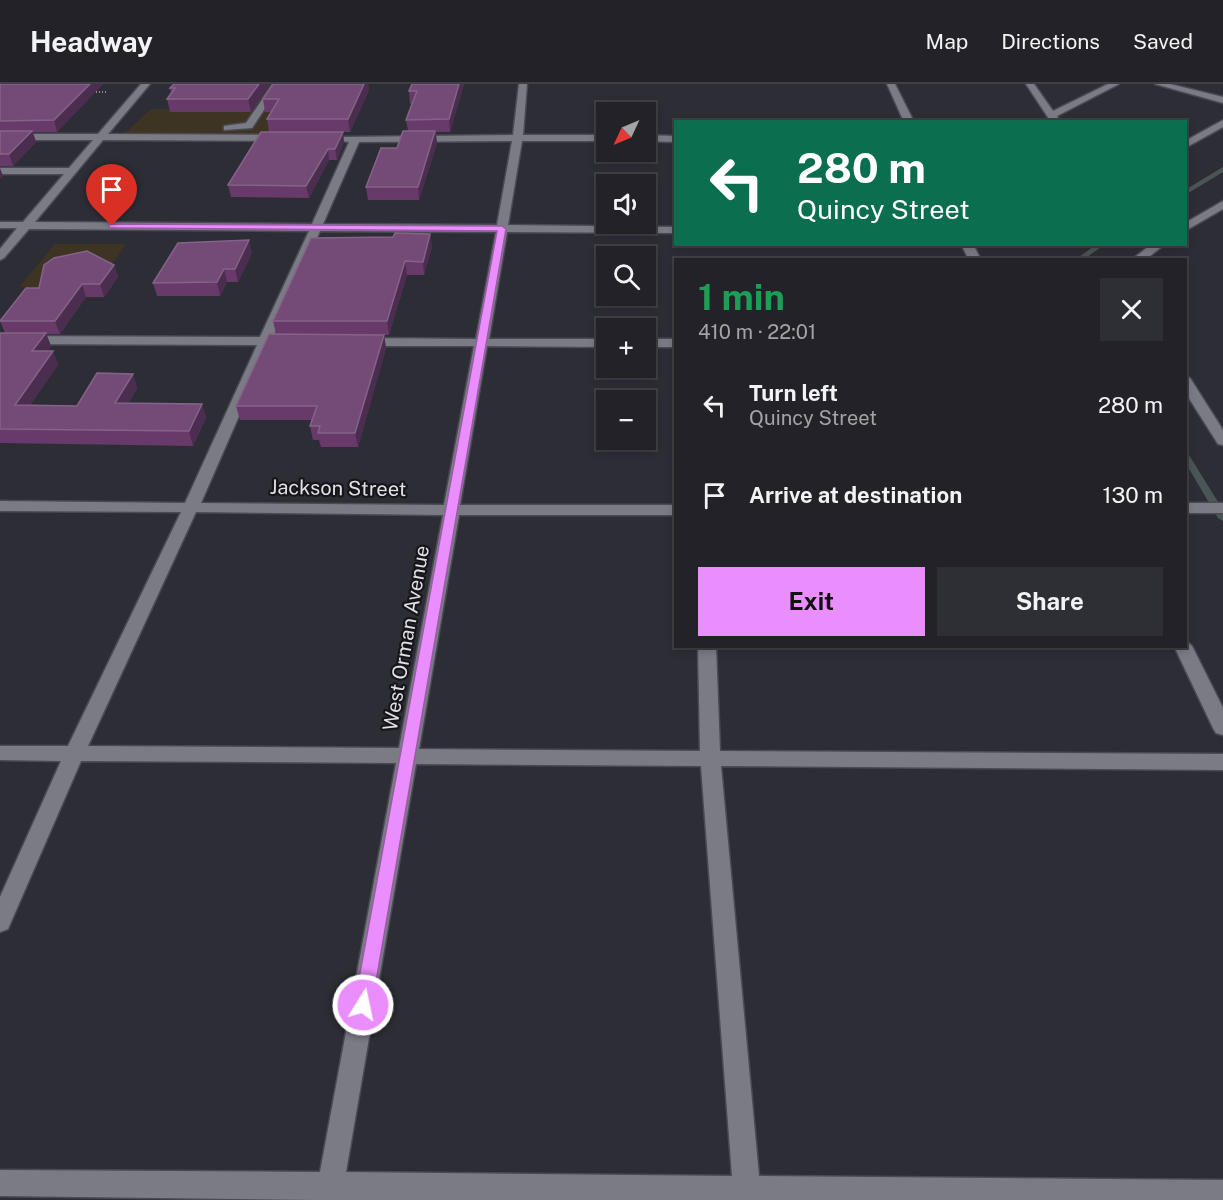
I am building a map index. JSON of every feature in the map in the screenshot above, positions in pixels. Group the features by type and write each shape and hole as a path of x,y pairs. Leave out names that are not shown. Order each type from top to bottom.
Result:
{"street":[{"path":"0,256 146,84"},
{"path":"192,138 200,129 249,126 277,84"},
{"name":"West Orman Avenue","path":"329,1193 502,229 518,138 524,84"},
{"path":"891,84 908,120"},
{"path":"1030,84 1053,118 1115,84"},
{"path":"1160,84 1223,100"},
{"path":"1187,144 1223,123"},
{"path":"0,137 297,139"},
{"path":"332,139 596,138"},
{"path":"656,138 674,138"},
{"path":"0,922 74,754 191,507 355,139"},
{"path":"0,171 72,171"},
{"path":"1187,227 1223,204"},
{"path":"0,225 674,230"},
{"path":"1140,258 1157,246"},
{"path":"0,340 290,341"},
{"path":"349,342 596,343"},
{"path":"656,343 674,343"},
{"path":"1187,384 1223,441"},
{"name":"Jackson Street","path":"0,506 674,510"},
{"path":"1187,508 1223,508"},
{"path":"707,648 710,759 747,1189"},
{"path":"1184,648 1223,728"},
{"path":"0,753 1223,762"},
{"path":"0,1183 329,1193 747,1189 1223,1193"}],"path":[{"path":"96,92 107,92"}],"shaded area":[{"path":"222,84 333,84 306,135 124,134 151,109 205,109"},
{"path":"55,244 126,244 97,287 19,287"}],"building":[{"path":"0,84 90,84 54,120 0,121"},
{"path":"174,84 259,84 248,99 167,99 175,88 170,88"},
{"path":"273,84 364,84 348,119 267,119 279,99 263,99"},
{"path":"412,84 459,84 449,119 406,120 417,91 409,91"},
{"path":"0,131 32,131 9,154 0,154"},
{"path":"403,131 435,131 418,187 366,187 381,148 397,148"},
{"path":"261,132 343,132 335,149 328,149 306,186 228,185"},
{"path":"395,233 430,234 423,262 405,261 387,321 273,321 311,238 393,237"},
{"path":"249,240 235,269 224,269 217,282 153,283 178,243"},
{"path":"87,251 114,265 100,284 82,284 55,321 0,321 26,288 39,288 44,265 54,258"},
{"path":"0,333 46,333 32,351 53,351 15,405 77,406 97,373 133,374 115,403 202,404 189,431 0,429"},
{"path":"269,334 384,335 355,433 318,433 320,426 310,426 317,406 236,406"}],"waterway":[{"path":"1187,192 1223,169"},
{"path":"1081,258 1099,246"},
{"path":"1187,458 1223,518"}],"route":[{"path":"112,226 502,229 363,1005"}]}
